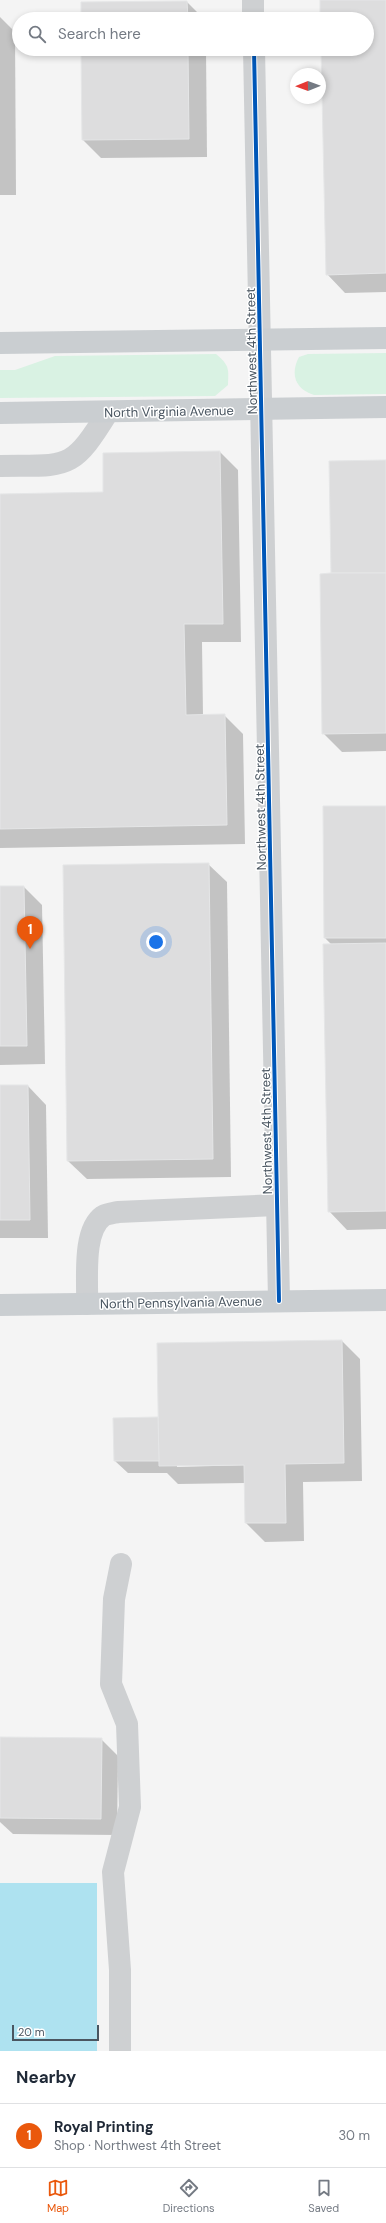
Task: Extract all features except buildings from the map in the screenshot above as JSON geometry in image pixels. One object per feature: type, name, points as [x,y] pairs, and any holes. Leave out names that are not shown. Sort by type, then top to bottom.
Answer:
[{"type":"main road","points":[[0,343],[386,338]]},
{"type":"main road","name":"North Virginia Avenue","points":[[0,413],[386,407]]},
{"type":"main road","name":"North Pennsylvania Avenue","points":[[0,1304],[386,1300]]},
{"type":"street","points":[[253,0],[253,12]]},
{"type":"street","name":"Northwest 4th Street","points":[[254,56],[279,1301]]},
{"type":"street","points":[[0,466],[56,465],[71,460],[89,443],[108,412]]},
{"type":"street","points":[[87,1304],[89,1245],[93,1228],[104,1216],[118,1212],[277,1205]]},
{"type":"street","points":[[120,2051],[120,1970],[113,1872],[130,1807],[127,1724],[111,1684],[114,1599],[121,1564]]},
{"type":"green space","points":[[386,353],[386,394],[314,395],[302,389],[296,380],[296,363],[299,357],[308,354]]},
{"type":"green space","points":[[216,354],[226,364],[228,371],[228,385],[215,396],[0,398],[0,370],[15,370],[55,356]]},
{"type":"water","points":[[0,1883],[97,1883],[97,2051],[0,2051]]},
{"type":"cycle path","points":[[254,56],[279,1301]]},
{"type":"place","name":"Royal Printing","points":[[30,949]]}]
